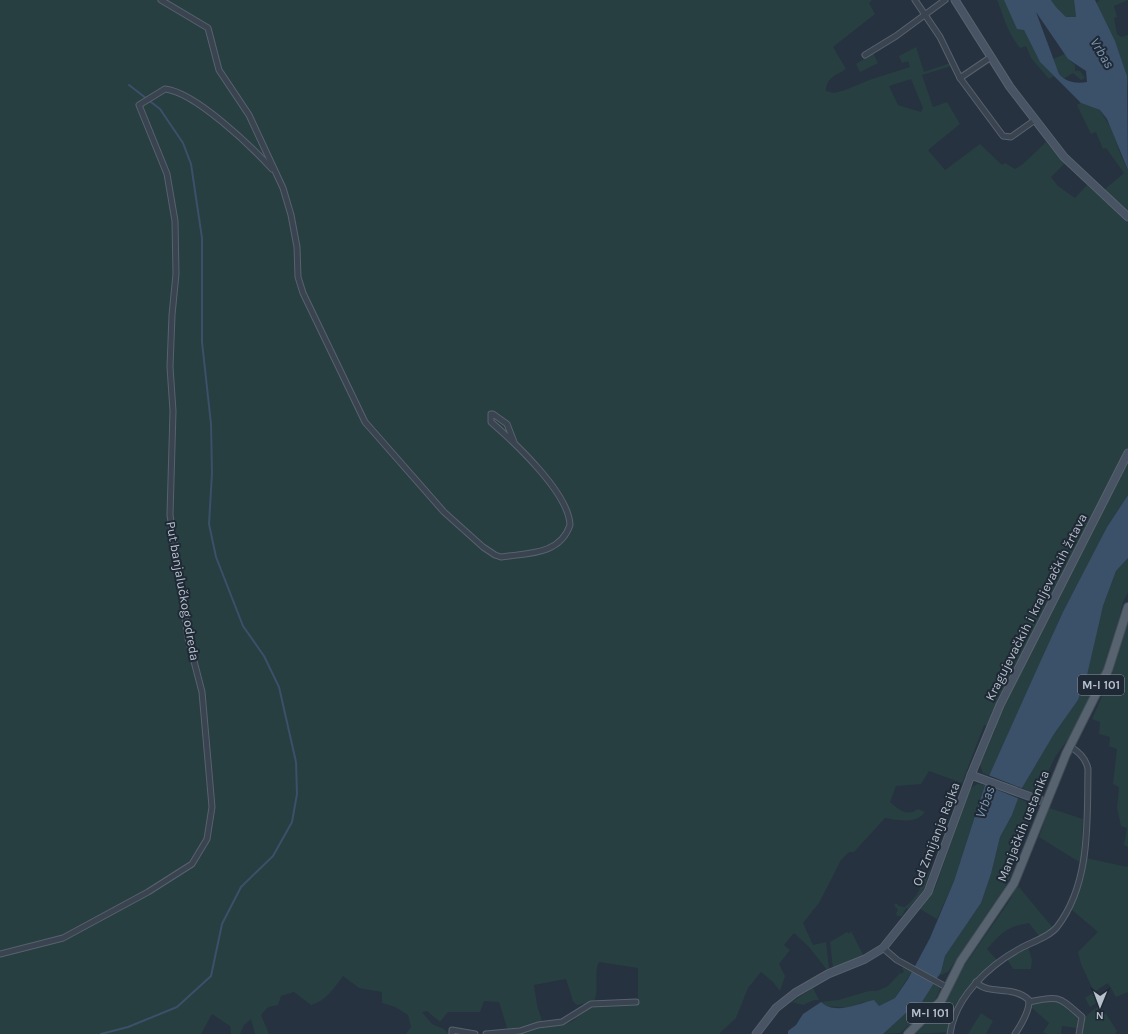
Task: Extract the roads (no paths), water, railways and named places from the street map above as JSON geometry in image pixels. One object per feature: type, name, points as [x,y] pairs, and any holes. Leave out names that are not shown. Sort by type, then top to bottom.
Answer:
[{"type":"main road","name":"Manjačkih ustanika","points":[[908,1034],[938,1005],[961,961],[1014,883],[1045,802],[1069,746],[1108,670],[1128,607]]},
{"type":"street","points":[[161,0],[208,28],[219,70],[249,115],[272,169],[283,188],[291,215],[297,247],[298,277],[303,293],[365,422],[444,512],[483,547],[501,557],[540,552],[555,546],[563,538],[570,525],[566,509],[554,491],[529,457],[491,422],[491,414],[507,424],[514,442]]},
{"type":"street","points":[[916,0],[943,42],[960,78],[1004,137],[1013,137],[1035,120]]},
{"type":"street","points":[[865,55],[888,42],[945,0]]},
{"type":"street","points":[[955,0],[1010,87],[1069,164],[1128,217]]},
{"type":"street","points":[[960,78],[991,57]]},
{"type":"street","name":"Put banjalučkog odreda","points":[[0,954],[63,938],[148,892],[192,864],[207,839],[212,807],[202,692],[188,638],[178,579],[170,515],[173,411],[170,367],[172,315],[176,274],[175,221],[167,174],[139,105],[160,91],[171,89],[203,108],[241,137],[272,169]]},
{"type":"street","name":"Kragujevačkih i kraljevačkih žrtava","points":[[971,774],[1000,706],[1128,453]]},
{"type":"street","points":[[950,1034],[954,1016],[976,982],[1009,955],[1052,932],[1065,915],[1077,886],[1085,852],[1088,769],[1078,751],[1069,746]]},
{"type":"street","points":[[971,774],[1045,802]]},
{"type":"street","name":"Od Zmijanja Rajka","points":[[756,1034],[776,1008],[795,993],[818,979],[865,959],[883,948],[931,885],[971,774]]},
{"type":"street","points":[[883,948],[904,964],[948,988]]},
{"type":"street","points":[[976,982],[985,988],[1005,989],[1018,993],[1027,998],[1029,1002]]},
{"type":"street","points":[[1029,1002],[1050,998],[1064,1001],[1082,1017],[1079,1034]]},
{"type":"street","points":[[486,1034],[520,1031],[538,1025],[562,1022],[575,1016],[586,1006],[591,1004],[636,1002]]},
{"type":"street","points":[[1015,1034],[1025,1017],[1029,1002]]},
{"type":"street","points":[[452,1032],[475,1034]]},
{"type":"water","name":"Vrbas","points":[[1004,0],[1051,0],[1066,17],[1076,17],[1074,0],[1095,0],[1115,41],[1127,76],[1128,170],[1107,119],[1100,110],[1081,103],[1040,62],[1024,30],[1017,29]],"holes":[[[1036,12],[1068,59],[1086,71],[1087,82],[1072,82],[1059,74]]]},
{"type":"water","name":"Vrbas","points":[[1128,495],[1128,558],[1116,571],[1103,606],[1087,675],[1078,700],[1054,734],[1022,788],[1012,815],[1000,837],[991,874],[981,903],[945,956],[941,972],[922,1002],[917,1003],[883,1034],[788,1034],[788,1031],[796,1025],[803,1014],[821,1002],[833,1008],[839,1008],[874,1000],[879,1006],[895,998],[908,979],[930,938],[954,881],[985,785],[1032,680],[1063,612],[1107,527]]},
{"type":"waterway","points":[[101,1034],[128,1027],[177,1007],[211,976],[222,924],[241,887],[273,856],[292,822],[297,794],[296,762],[279,687],[264,656],[243,626],[216,557],[209,524],[212,473],[211,424],[202,342],[202,238],[191,164],[183,143],[160,109],[129,85]]}]
